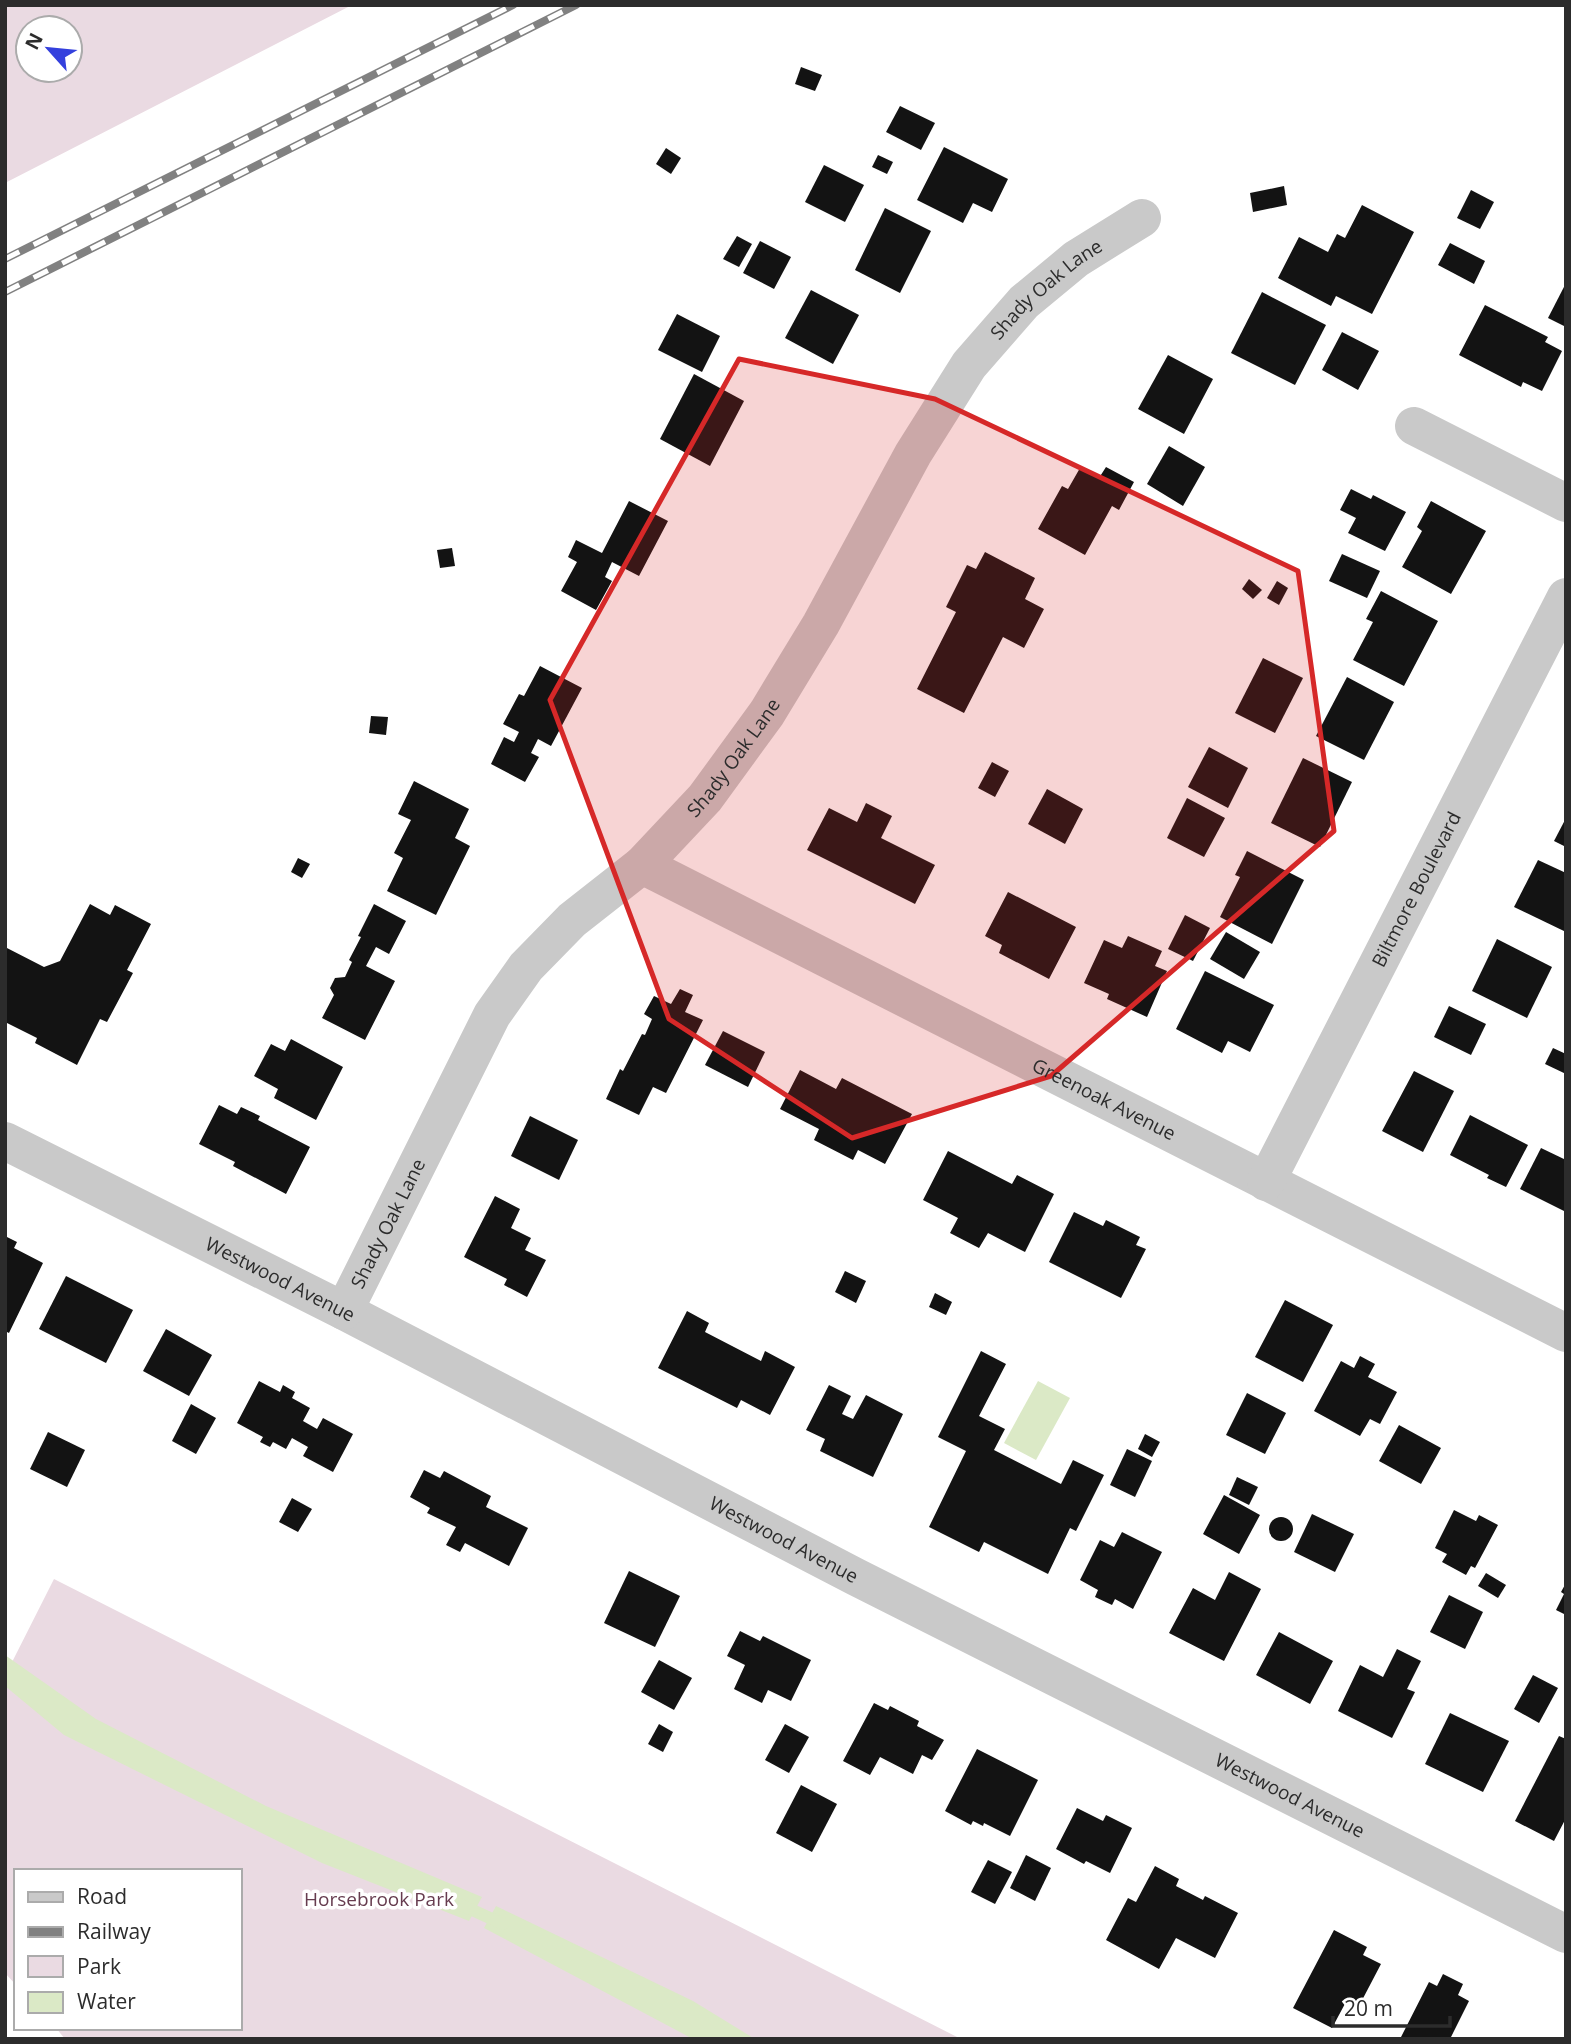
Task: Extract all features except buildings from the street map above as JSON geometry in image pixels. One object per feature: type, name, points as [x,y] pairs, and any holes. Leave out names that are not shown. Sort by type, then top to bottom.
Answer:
[{"type":"street","name":"Shady Oak Lane","points":[[344,1311],[492,1015],[526,967],[572,920],[642,865],[705,798],[767,713],[821,624],[913,454],[969,365],[1024,302],[1076,259],[1142,218]]},
{"type":"street","points":[[1414,426],[1566,503]]},
{"type":"street","name":"Biltmore Boulevard","points":[[1266,1182],[1566,597]]},
{"type":"street","name":"Greenoak Avenue","points":[[642,865],[1566,1333]]},
{"type":"street","name":"Westwood Avenue","points":[[5,1141],[344,1311],[856,1577],[1566,1934]]},
{"type":"highlighted area","points":[[739,359],[935,399],[1298,571],[1334,831],[1051,1076],[852,1138],[669,1019],[550,700]]},
{"type":"green space","points":[[5,5],[352,5],[5,183]]},
{"type":"green space","name":"Horsebrook Park","points":[[54,1579],[961,2039],[65,2039],[58,2030],[242,2030],[242,1869],[14,1869],[14,1983],[5,1973],[5,1676]]},
{"type":"water","points":[[1038,1381],[1070,1398],[1036,1460],[1004,1443]]},
{"type":"water","points":[[5,1655],[96,1719],[266,1806],[482,1897],[469,1921],[322,1863],[64,1735],[5,1686]]},
{"type":"water","points":[[496,1906],[693,2001],[755,2039],[693,2039],[484,1928]]},
{"type":"waterway","points":[[459,1904],[503,1924]]},
{"type":"railway","points":[[5,259],[513,5]]},
{"type":"railway","points":[[5,292],[576,5]]}]
